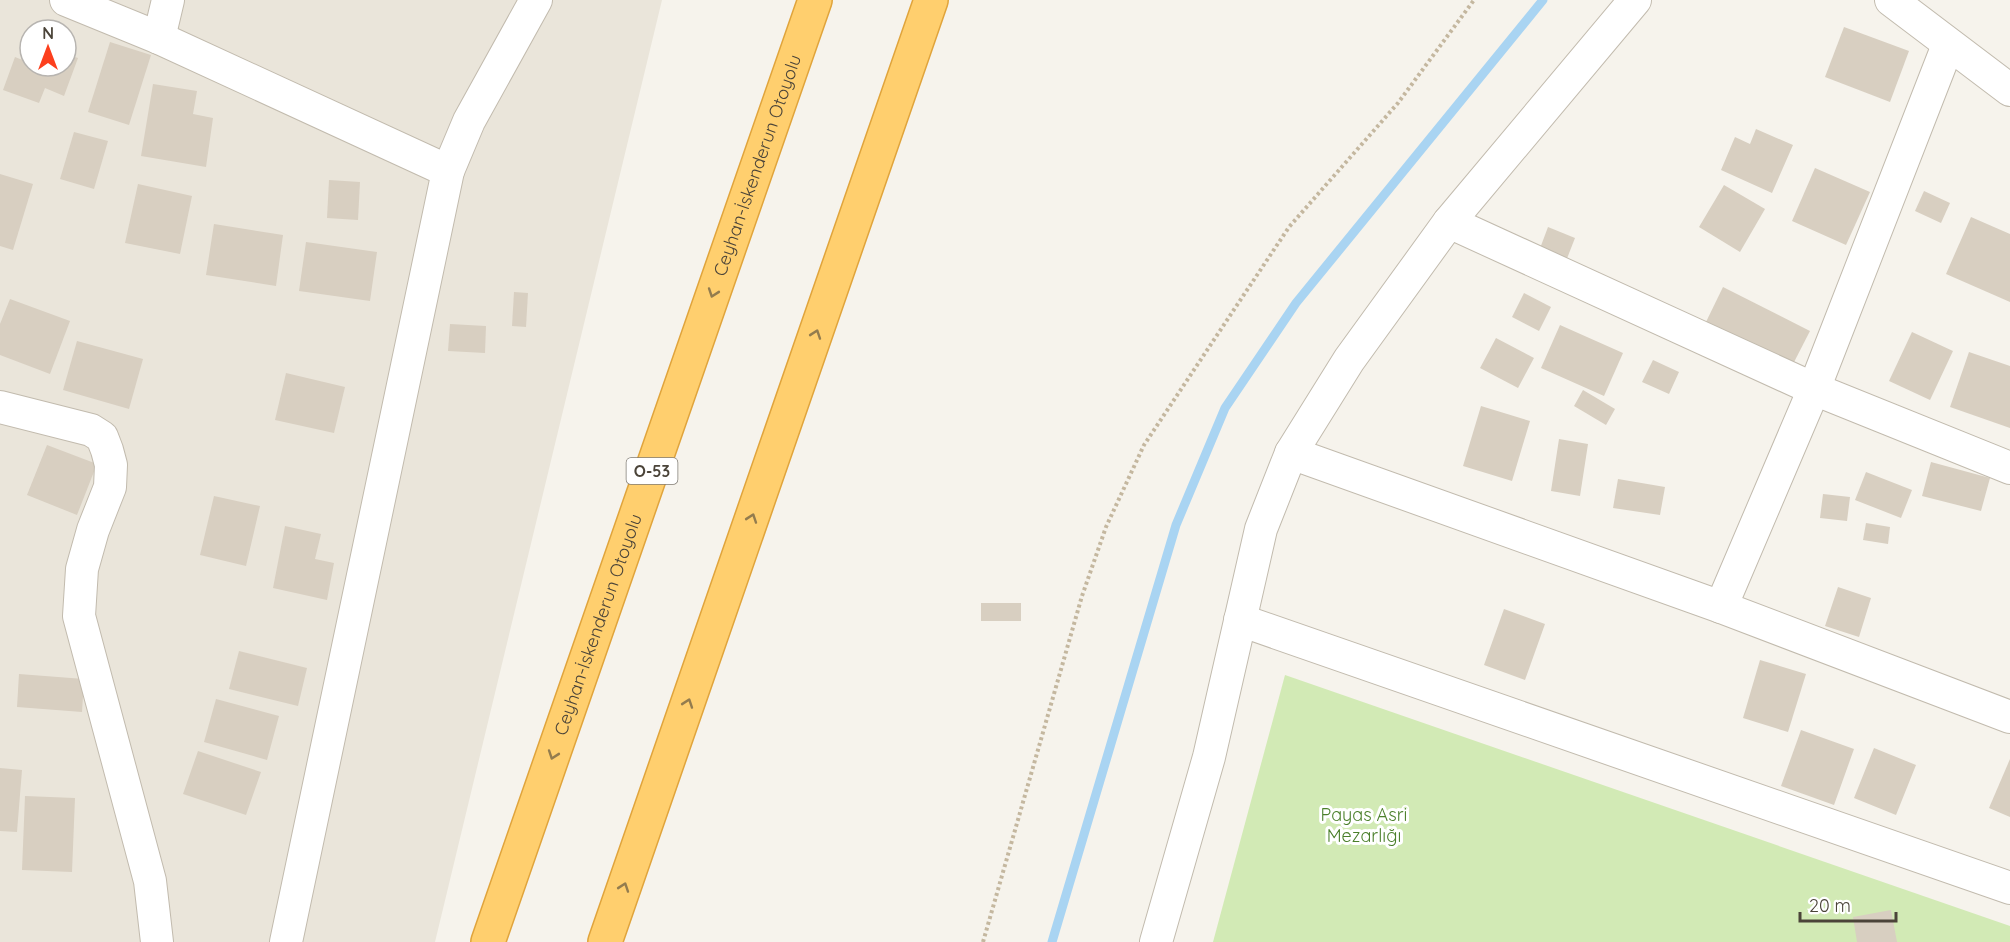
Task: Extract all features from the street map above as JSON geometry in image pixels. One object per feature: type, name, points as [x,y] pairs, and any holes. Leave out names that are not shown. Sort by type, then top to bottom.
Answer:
[{"type":"highway","name":"Ceyhan-İskenderun Otoyolu","points":[[488,942],[815,0]]},
{"type":"highway","points":[[605,942],[931,0]]},
{"type":"street","points":[[66,0],[159,38],[448,171]]},
{"type":"street","points":[[159,38],[168,0]]},
{"type":"street","points":[[286,942],[448,171],[469,121],[536,0]]},
{"type":"street","points":[[1156,942],[1209,757],[1261,529],[1291,453],[1349,360],[1449,222],[1635,0]]},
{"type":"street","points":[[1891,0],[2010,90]]},
{"type":"street","points":[[1721,607],[1814,389],[1948,45]]},
{"type":"street","points":[[1449,222],[1814,389],[2010,468]]},
{"type":"street","points":[[0,407],[91,430],[102,437],[107,450],[111,465],[110,487],[93,530],[82,569],[79,616],[150,881],[157,942]]},
{"type":"street","points":[[1291,453],[1721,607],[2010,717]]},
{"type":"street","points":[[1240,620],[2010,888]]},
{"type":"path","points":[[983,942],[1082,596],[1106,527],[1144,445],[1289,227],[1398,103],[1474,0]]},
{"type":"shaded area","points":[[0,0],[662,0],[435,942],[0,942]]},
{"type":"green space","name":"Payas Asri Mezarlığı","points":[[1285,675],[2010,926],[2010,942],[1213,942]]},
{"type":"building","points":[[1844,27],[1909,51],[1890,102],[1825,77]]},
{"type":"building","points":[[110,42],[151,55],[129,125],[88,112]]},
{"type":"building","points":[[15,57],[18,58],[18,78],[71,78],[64,96],[45,88],[39,103],[3,90]]},
{"type":"building","points":[[153,84],[197,91],[193,114],[213,118],[206,167],[141,156]]},
{"type":"building","points":[[1756,129],[1793,145],[1772,193],[1721,170],[1735,137],[1750,144]]},
{"type":"building","points":[[74,132],[108,141],[94,189],[60,179]]},
{"type":"building","points":[[1815,168],[1870,192],[1846,245],[1792,221]]},
{"type":"building","points":[[0,174],[33,184],[13,250],[0,246]]},
{"type":"building","points":[[329,180],[360,182],[358,220],[327,218]]},
{"type":"building","points":[[138,184],[192,196],[180,254],[125,243]]},
{"type":"building","points":[[1724,185],[1765,209],[1740,252],[1699,227]]},
{"type":"building","points":[[1924,191],[1950,203],[1941,223],[1915,211]]},
{"type":"building","points":[[1971,217],[2010,234],[2010,302],[1946,274]]},
{"type":"building","points":[[214,224],[283,235],[276,286],[206,275]]},
{"type":"building","points":[[1548,227],[1575,238],[1566,261],[1539,251]]},
{"type":"building","points":[[306,242],[377,252],[370,301],[299,291]]},
{"type":"building","points":[[1723,287],[1810,331],[1791,368],[1705,324]]},
{"type":"building","points":[[514,292],[528,293],[526,327],[512,326]]},
{"type":"building","points":[[1524,293],[1551,307],[1539,331],[1512,317]]},
{"type":"building","points":[[10,299],[70,321],[50,374],[0,355],[0,324]]},
{"type":"building","points":[[450,324],[486,326],[485,353],[448,351]]},
{"type":"building","points":[[1560,325],[1623,353],[1604,396],[1541,368]]},
{"type":"building","points":[[1912,332],[1953,351],[1930,400],[1889,381]]},
{"type":"building","points":[[1496,338],[1534,358],[1518,388],[1480,368]]},
{"type":"building","points":[[77,341],[143,359],[129,409],[63,390]]},
{"type":"building","points":[[1969,352],[2010,366],[2010,428],[1950,407]]},
{"type":"building","points":[[1653,360],[1679,372],[1669,394],[1642,382]]},
{"type":"building","points":[[286,373],[345,387],[334,433],[275,420]]},
{"type":"building","points":[[1583,390],[1615,409],[1606,425],[1574,406]]},
{"type":"building","points":[[1481,406],[1530,421],[1512,481],[1463,466]]},
{"type":"building","points":[[1559,439],[1588,444],[1580,496],[1551,491]]},
{"type":"building","points":[[47,445],[97,464],[77,515],[27,495]]},
{"type":"building","points":[[1931,462],[1990,478],[1981,511],[1922,496]]},
{"type":"building","points":[[1866,472],[1912,490],[1901,518],[1855,500]]},
{"type":"building","points":[[1618,479],[1665,487],[1660,515],[1613,508]]},
{"type":"building","points":[[1823,494],[1850,497],[1847,521],[1820,518]]},
{"type":"building","points":[[214,496],[260,506],[246,566],[200,555]]},
{"type":"building","points":[[1866,523],[1890,527],[1888,544],[1863,540]]},
{"type":"building","points":[[285,526],[321,534],[315,559],[334,563],[327,600],[273,588]]},
{"type":"building","points":[[1838,587],[1871,598],[1859,637],[1825,626]]},
{"type":"building","points":[[981,603],[1021,603],[1021,621],[981,621]]},
{"type":"building","points":[[1504,609],[1545,624],[1525,680],[1484,665]]},
{"type":"building","points":[[239,651],[307,668],[298,706],[229,689]]},
{"type":"building","points":[[1760,660],[1806,674],[1788,732],[1743,718]]},
{"type":"building","points":[[19,674],[84,679],[82,712],[17,707]]},
{"type":"building","points":[[216,699],[279,716],[267,760],[204,742]]},
{"type":"building","points":[[1801,730],[1854,749],[1834,805],[1781,786]]},
{"type":"building","points":[[1874,748],[1916,765],[1896,815],[1854,798]]},
{"type":"building","points":[[198,751],[261,772],[246,815],[183,794]]},
{"type":"building","points":[[2010,759],[2010,817],[1989,808]]},
{"type":"building","points":[[0,768],[22,770],[17,832],[0,831]]},
{"type":"building","points":[[25,796],[75,798],[72,872],[22,870]]},
{"type":"building","points":[[1891,910],[1897,942],[1857,942],[1853,917]]},
{"type":"waterway","points":[[1052,942],[1176,525],[1225,408],[1296,303],[1543,0]]}]
